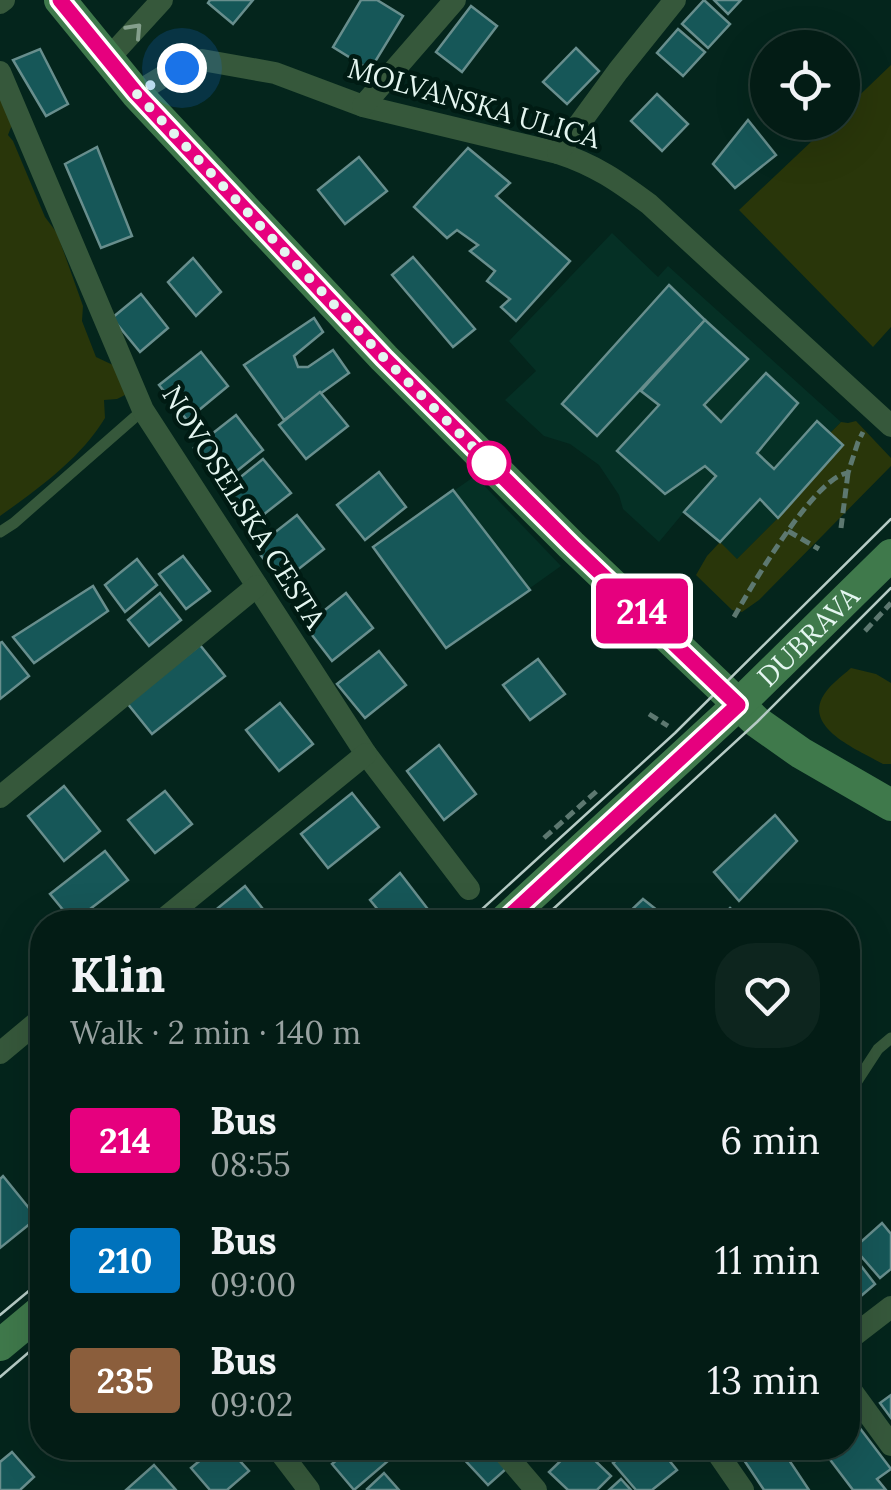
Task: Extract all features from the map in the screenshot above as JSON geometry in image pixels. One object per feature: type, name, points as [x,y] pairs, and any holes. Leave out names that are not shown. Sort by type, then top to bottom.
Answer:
[{"type":"street","points":[[60,0],[136,93],[410,384],[571,545],[738,705],[789,745],[889,800]]},
{"type":"street","points":[[108,59],[162,0]]},
{"type":"street","points":[[363,106],[456,0]]},
{"type":"street","points":[[558,153],[675,0]]},
{"type":"street","name":"MOLVANSKA ULICA","points":[[136,93],[174,70],[202,60],[275,72],[363,106],[584,162],[612,176],[649,204],[883,418]]},
{"type":"street","name":"NOVOSELSKA CESTA","points":[[0,72],[143,410],[366,754],[469,889]]},
{"type":"street","name":"DUBRAVA","points":[[515,910],[738,705],[891,555]]},
{"type":"street","points":[[0,796],[257,586]]},
{"type":"street","points":[[175,910],[366,754]]},
{"type":"street","points":[[0,1053],[30,1028]]},
{"type":"street","points":[[860,1331],[891,1307]]},
{"type":"street","points":[[0,1345],[30,1320]]},
{"type":"street","points":[[860,1402],[891,1445]]},
{"type":"street","points":[[286,1460],[310,1490]]},
{"type":"street","points":[[510,1460],[536,1490]]},
{"type":"street","points":[[726,1460],[743,1490]]},
{"type":"lane","points":[[0,532],[143,410]]},
{"type":"lane","points":[[860,1076],[878,1049],[891,1038]]},
{"type":"path","points":[[841,528],[848,473],[858,442],[883,418]]},
{"type":"path","points":[[734,617],[788,531],[822,488],[840,474],[848,473]]},
{"type":"path","points":[[788,531],[819,549]]},
{"type":"path","points":[[865,631],[891,603]]},
{"type":"path","points":[[648,714],[668,726]]},
{"type":"path","points":[[544,838],[601,787]]},
{"type":"shaded area","points":[[891,65],[891,327],[873,347],[739,210],[813,140],[860,140],[860,95]]},
{"type":"shaded area","points":[[0,95],[13,122],[8,135],[45,217],[57,233],[96,357],[113,365],[127,394],[104,400],[105,418],[84,446],[44,484],[0,516]]},
{"type":"shaded area","points":[[612,233],[658,277],[668,266],[841,422],[830,433],[843,445],[737,559],[684,512],[659,542],[623,509],[619,495],[599,465],[570,444],[544,436],[505,400],[536,371],[509,341]]},
{"type":"shaded area","points":[[856,421],[891,458],[891,466],[759,600],[742,612],[732,610],[696,575],[707,556],[720,542],[737,559],[843,445],[830,433],[841,422]]},
{"type":"shaded area","points":[[475,476],[561,566],[446,648],[373,547]]},
{"type":"shaded area","points":[[851,668],[876,674],[891,683],[891,764],[883,764],[850,746],[828,730],[822,720],[822,698]]},
{"type":"building","points":[[253,0],[233,24],[208,3]]},
{"type":"building","points":[[361,0],[377,0],[403,16],[370,70],[333,47]]},
{"type":"building","points":[[704,0],[730,24],[708,48],[682,24]]},
{"type":"building","points":[[714,0],[741,0],[728,14]]},
{"type":"building","points":[[471,6],[497,26],[462,72],[436,52]]},
{"type":"building","points":[[678,29],[705,52],[683,76],[657,53]]},
{"type":"building","points":[[576,48],[599,71],[567,104],[543,82]]},
{"type":"building","points":[[40,49],[68,104],[46,116],[13,60]]},
{"type":"building","points":[[657,94],[688,124],[662,151],[631,121]]},
{"type":"building","points":[[748,120],[750,140],[764,140],[776,155],[735,188],[713,164]]},
{"type":"building","points":[[97,147],[132,236],[101,248],[65,164]]},
{"type":"building","points":[[468,148],[510,183],[496,196],[570,261],[516,321],[501,307],[510,299],[487,281],[495,271],[470,251],[478,245],[457,230],[447,238],[414,207]]},
{"type":"building","points":[[359,157],[387,191],[345,224],[318,190]]},
{"type":"building","points":[[413,257],[475,329],[453,347],[392,275]]},
{"type":"building","points":[[193,258],[221,292],[196,316],[168,282]]},
{"type":"building","points":[[669,285],[705,320],[597,436],[562,404]]},
{"type":"building","points":[[141,294],[168,328],[140,352],[112,318]]},
{"type":"building","points":[[314,318],[323,332],[294,356],[298,367],[308,367],[333,350],[349,373],[284,420],[244,365]]},
{"type":"building","points":[[705,320],[748,359],[704,405],[721,422],[766,373],[798,403],[757,453],[774,469],[817,421],[843,445],[778,518],[760,499],[720,542],[684,512],[716,476],[705,466],[665,494],[617,451],[659,405],[641,391]]},
{"type":"building","points":[[201,352],[228,386],[187,420],[159,385]]},
{"type":"building","points":[[320,392],[348,426],[306,459],[279,425]]},
{"type":"building","points":[[236,415],[263,450],[222,483],[194,448]]},
{"type":"building","points":[[263,459],[291,493],[249,526],[222,492]]},
{"type":"building","points":[[379,472],[406,507],[365,540],[337,505]]},
{"type":"building","points":[[453,490],[530,590],[446,648],[373,547]]},
{"type":"building","points":[[297,515],[324,549],[282,582],[255,548]]},
{"type":"building","points":[[183,556],[210,591],[186,609],[159,574]]},
{"type":"building","points":[[137,559],[157,585],[125,612],[105,585]]},
{"type":"building","points":[[93,586],[108,611],[34,663],[13,637]]},
{"type":"building","points":[[160,593],[181,620],[149,646],[128,620]]},
{"type":"building","points":[[346,593],[373,628],[332,661],[305,626]]},
{"type":"building","points":[[0,643],[29,676],[0,699]]},
{"type":"building","points":[[200,645],[225,676],[152,734],[127,703]]},
{"type":"building","points":[[379,651],[406,685],[365,718],[337,684]]},
{"type":"building","points":[[538,659],[565,694],[530,720],[503,685]]},
{"type":"building","points":[[280,703],[313,744],[279,771],[246,730]]},
{"type":"building","points":[[439,745],[476,794],[444,820],[407,771]]},
{"type":"building","points":[[64,786],[100,831],[64,861],[28,816]]},
{"type":"building","points":[[165,791],[192,824],[155,853],[128,820]]},
{"type":"building","points":[[352,793],[379,827],[328,868],[301,834]]},
{"type":"building","points":[[775,815],[797,841],[739,901],[714,872]]},
{"type":"building","points":[[105,851],[128,880],[89,910],[63,910],[50,894]]},
{"type":"building","points":[[400,873],[427,908],[378,910],[370,900]]},
{"type":"building","points":[[245,886],[264,910],[220,910]]},
{"type":"building","points":[[643,899],[657,910],[631,910]]},
{"type":"building","points":[[3,1176],[30,1209],[30,1224],[0,1248]]},
{"type":"building","points":[[882,1223],[891,1234],[891,1269],[880,1278],[860,1255],[860,1243]]},
{"type":"building","points":[[860,1265],[875,1284],[860,1297]]},
{"type":"building","points":[[891,1395],[891,1418],[880,1403]]},
{"type":"building","points":[[860,1428],[891,1469],[877,1479],[886,1490],[853,1490],[830,1460],[860,1460]]},
{"type":"building","points":[[12,1452],[34,1477],[20,1490],[0,1490],[0,1462]]},
{"type":"building","points":[[201,1460],[239,1460],[249,1471],[227,1490],[210,1490],[191,1468]]},
{"type":"building","points":[[337,1460],[388,1461],[354,1490],[332,1464]]},
{"type":"building","points":[[465,1460],[498,1460],[506,1469],[488,1485]]},
{"type":"building","points":[[562,1460],[594,1460],[611,1476],[597,1490],[568,1490],[549,1472]]},
{"type":"building","points":[[669,1460],[677,1470],[652,1490],[636,1490],[613,1463]]},
{"type":"building","points":[[744,1460],[789,1460],[809,1490],[764,1490]]},
{"type":"building","points":[[154,1465],[176,1490],[126,1490]]},
{"type":"building","points":[[384,1473],[399,1490],[367,1489]]},
{"type":"building","points":[[621,1479],[631,1490],[609,1490]]},
{"type":"tram line","points":[[481,910],[675,733],[891,519]]},
{"type":"tram line","points":[[552,910],[757,722],[891,588]]},
{"type":"tram line","points":[[0,1315],[30,1290]]},
{"type":"tram line","points":[[0,1377],[30,1351]]},
{"type":"bus line","name":"214","points":[[60,0],[136,93],[384,358],[738,705],[516,910]]},
{"type":"route","points":[[182,68],[136,93],[384,358],[489,463]]}]
